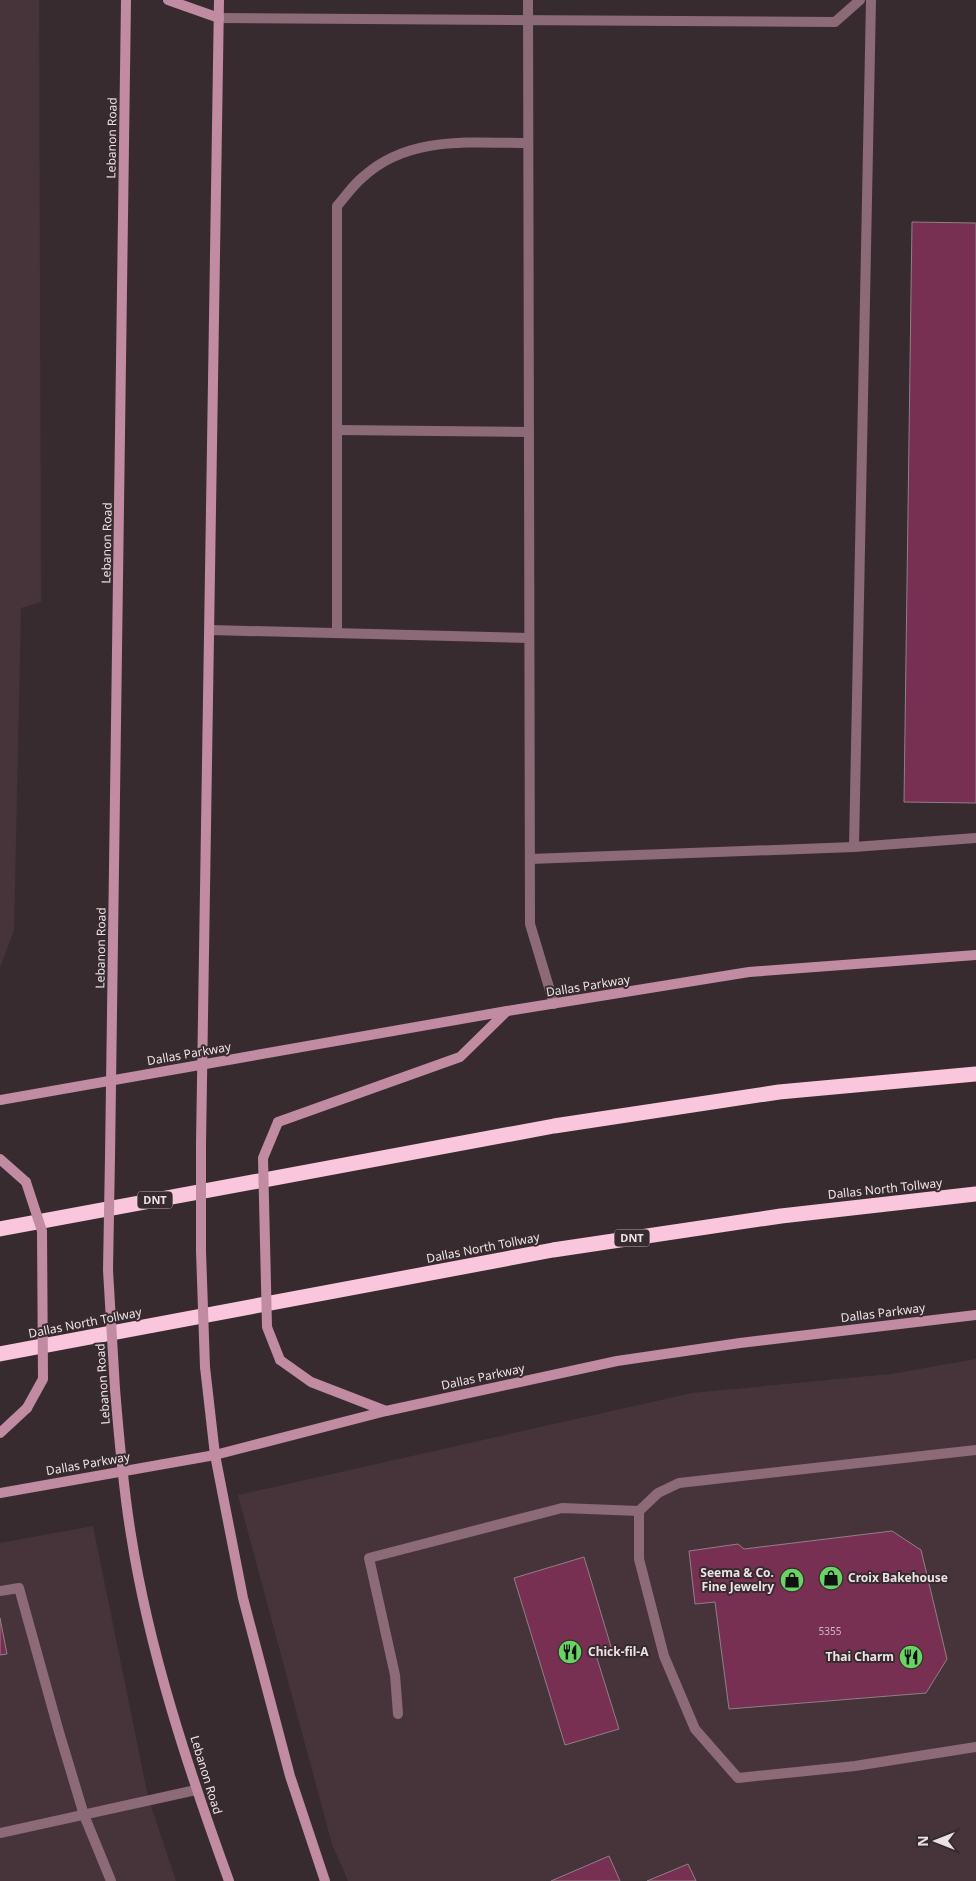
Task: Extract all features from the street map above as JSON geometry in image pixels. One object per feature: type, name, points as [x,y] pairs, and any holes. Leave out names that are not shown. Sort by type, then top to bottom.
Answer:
[{"type":"highway","name":"DNT","points":[[0,1229],[554,1126],[779,1092],[976,1074]]},
{"type":"highway","name":"Dallas North Tollway","points":[[0,1354],[553,1250],[781,1216],[976,1194]]},
{"type":"main road","name":"Lebanon Road","points":[[126,0],[117,781],[108,1270],[122,1470],[131,1535],[148,1619],[196,1790],[229,1881]]},
{"type":"main road","points":[[168,0],[219,18]]},
{"type":"main road","points":[[219,0],[204,1064],[201,1144],[201,1251],[205,1367],[215,1455],[243,1598],[290,1776],[325,1881]]},
{"type":"main road","name":"Dallas Parkway","points":[[0,1100],[749,972],[976,955]]},
{"type":"main road","points":[[386,1412],[311,1382],[280,1360],[267,1327],[263,1158],[278,1122],[460,1057],[507,1012]]},
{"type":"main road","points":[[0,1159],[26,1182],[42,1231],[43,1379],[27,1408],[0,1433]]},
{"type":"main road","name":"Dallas Parkway","points":[[0,1492],[215,1455],[386,1412],[618,1361],[749,1342],[976,1315]]},
{"type":"street","points":[[528,0],[530,924],[554,1004]]},
{"type":"street","points":[[219,18],[835,22],[860,0]]},
{"type":"street","points":[[854,846],[871,0]]},
{"type":"street","points":[[337,633],[337,206],[363,177],[392,156],[442,142],[528,143]]},
{"type":"street","points":[[337,430],[529,432]]},
{"type":"street","points":[[210,630],[529,638]]},
{"type":"street","points":[[530,859],[854,846],[976,838]]},
{"type":"street","points":[[398,1714],[395,1675],[369,1558],[562,1508],[639,1511],[658,1493],[679,1483],[976,1450]]},
{"type":"street","points":[[639,1511],[639,1559],[664,1656],[695,1729],[738,1778],[855,1766],[976,1747]]},
{"type":"street","points":[[0,1591],[19,1588],[84,1815],[111,1881]]},
{"type":"street","points":[[0,1833],[196,1790]]},
{"type":"shaded area","points":[[0,0],[39,0],[41,602],[21,608],[14,930],[0,968]]},
{"type":"shaded area","points":[[976,1359],[976,1881],[348,1881],[332,1844],[238,1495],[692,1393],[891,1374]]},
{"type":"shaded area","points":[[93,1526],[148,1797],[176,1881],[0,1881],[0,1543]]},
{"type":"building","points":[[912,222],[976,223],[976,803],[904,802]]},
{"type":"building","points":[[892,1531],[921,1550],[947,1659],[926,1693],[729,1709],[715,1602],[695,1604],[689,1551],[738,1544],[744,1549]]},
{"type":"building","name":"Chick-fil-A","points":[[584,1557],[612,1650],[596,1655],[619,1729],[565,1745],[514,1578]]},
{"type":"building","points":[[0,1618],[7,1654],[0,1655]]},
{"type":"building","points":[[609,1856],[620,1881],[551,1881]]},
{"type":"building","points":[[688,1864],[696,1881],[647,1881]]},
{"type":"place","name":"Croix Bakehouse","points":[[831,1578]]},
{"type":"place","name":"Seema & Co. Fine Jewelry","points":[[792,1580]]},
{"type":"place","name":"Chick-fil-A","points":[[570,1652]]},
{"type":"place","name":"Thai Charm","points":[[911,1657]]}]
